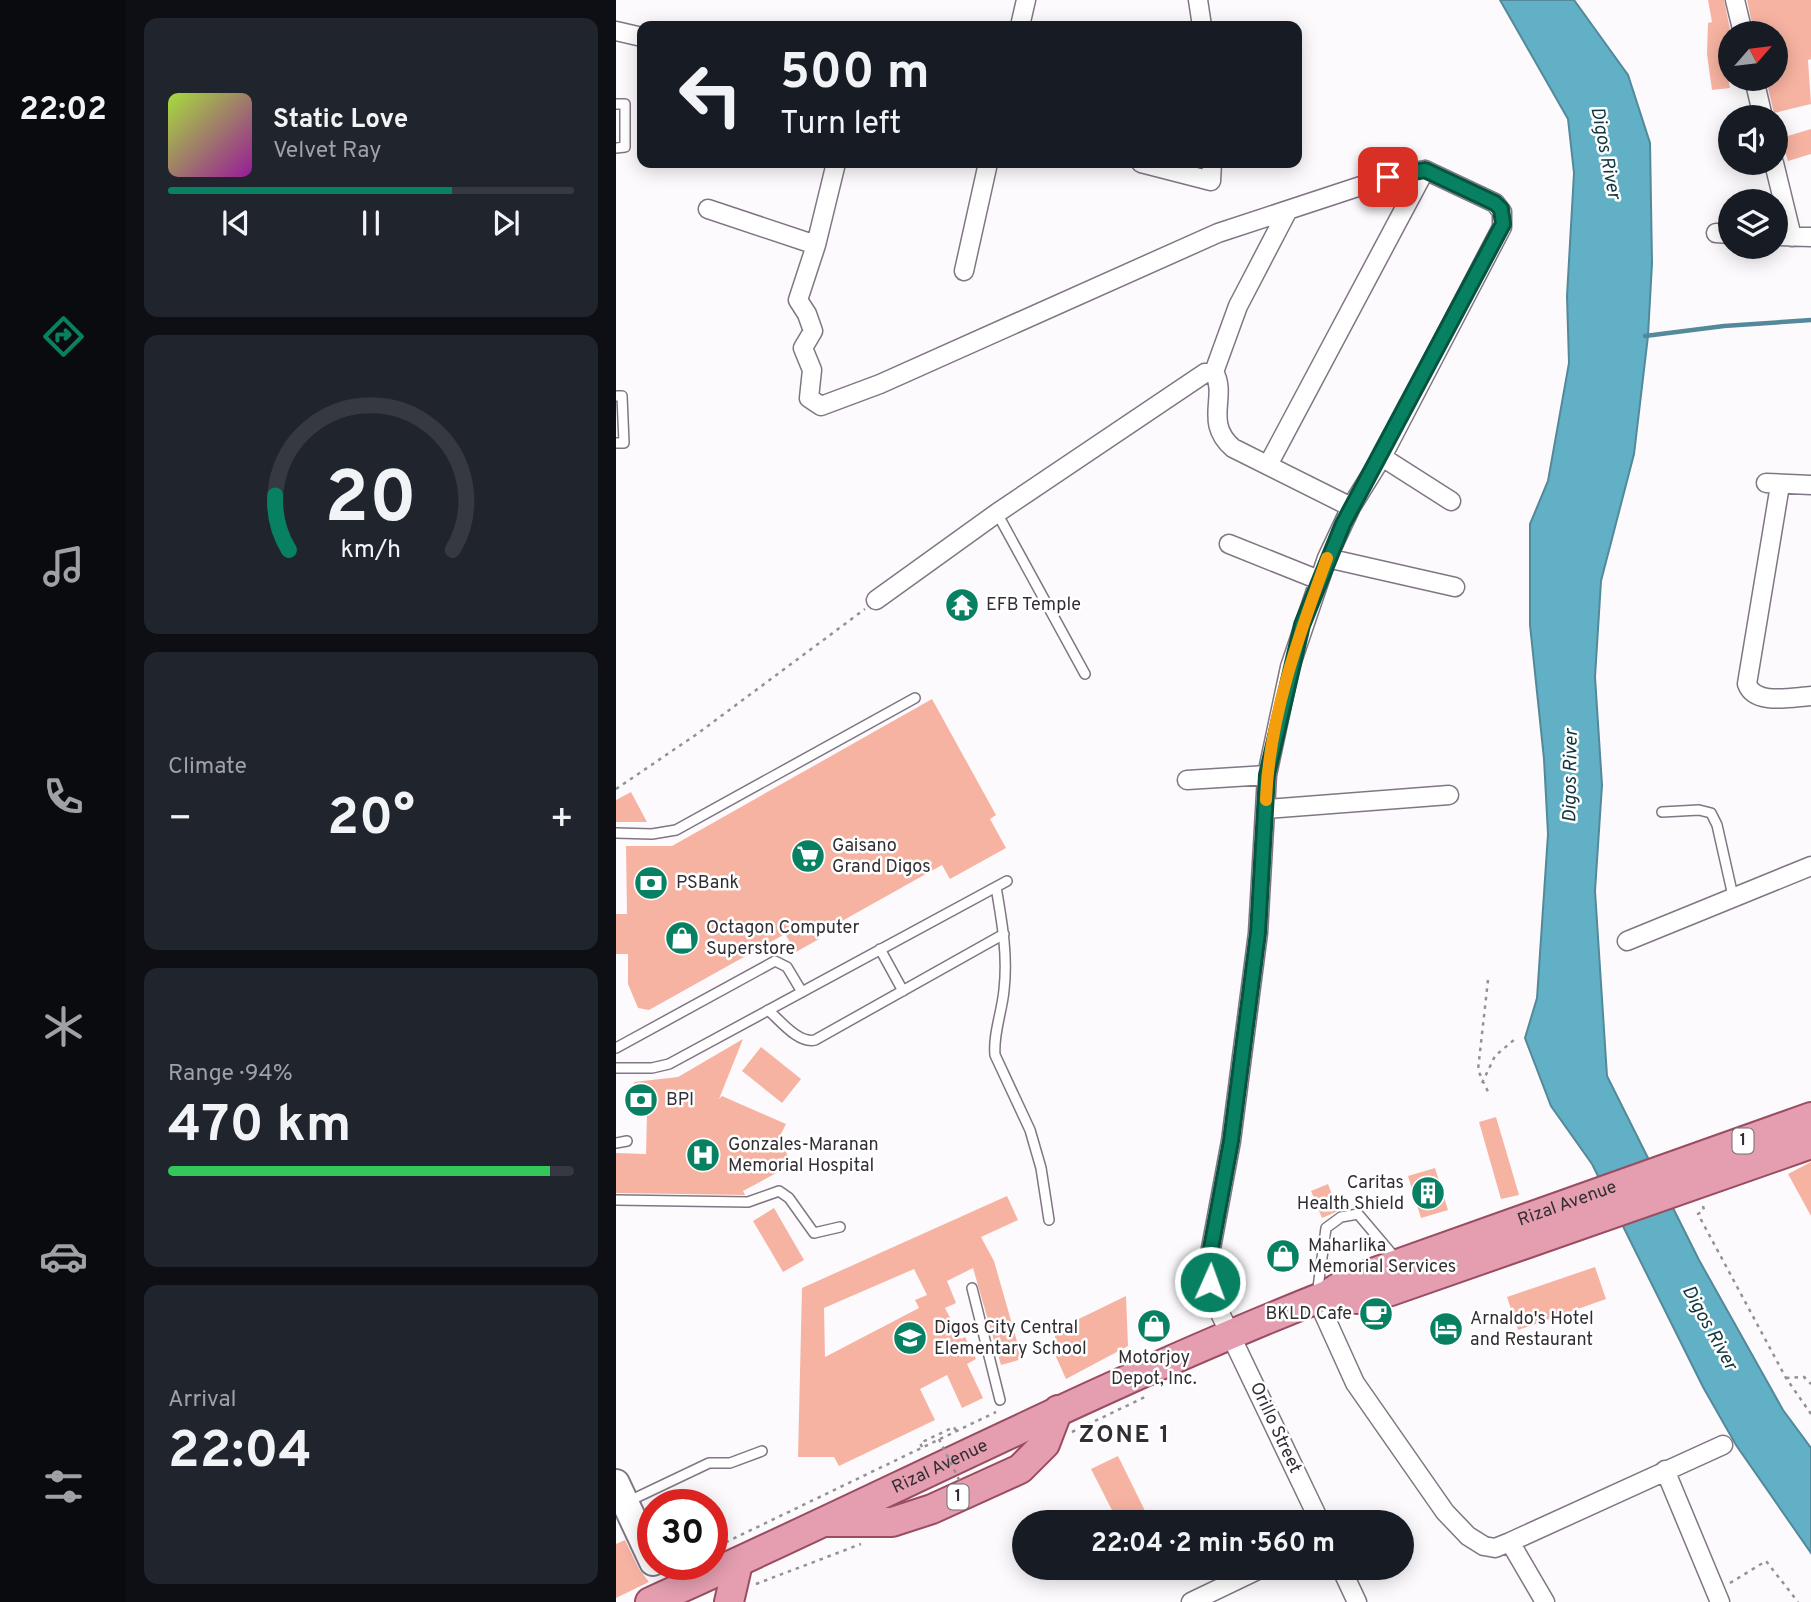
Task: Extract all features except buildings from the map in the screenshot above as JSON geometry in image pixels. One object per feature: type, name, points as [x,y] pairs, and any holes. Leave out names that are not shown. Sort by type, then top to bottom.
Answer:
[{"type":"main road","name":"Rizal Avenue","points":[[1680,1177],[1811,1117]]},
{"type":"main road","name":"Rizal Avenue","points":[[1322,1297],[1366,1298],[1638,1191],[1680,1177],[1811,1144]]},
{"type":"main road","name":"Rizal Avenue","points":[[663,1599],[1058,1410],[1322,1297],[1347,1282],[1583,1211]]},
{"type":"main road","name":"Rizal Avenue","points":[[822,1521],[892,1522],[917,1515],[1020,1469],[1045,1444],[1058,1410]]},
{"type":"main road","points":[[619,1493],[637,1530]]},
{"type":"main road","points":[[729,1600],[738,1563]]},
{"type":"main road","points":[[658,1580],[663,1599]]},
{"type":"street","points":[[1021,21],[1026,0]]},
{"type":"street","points":[[1198,0],[1201,21]]},
{"type":"street","points":[[1735,0],[1740,21]]},
{"type":"street","points":[[616,31],[637,36]]},
{"type":"street","points":[[835,168],[816,245],[798,300],[813,331],[803,348],[813,370],[809,398],[821,407],[880,384],[1218,233],[1388,177],[1425,170]]},
{"type":"street","points":[[964,271],[987,168]]},
{"type":"street","points":[[1160,168],[1211,181],[1212,168]]},
{"type":"street","points":[[1268,465],[1425,170]]},
{"type":"street","name":"Orillo Street","points":[[1314,1510],[1214,1297],[1209,1259],[1231,1141],[1253,970],[1267,775],[1290,667],[1327,558],[1503,224],[1501,209],[1495,203],[1425,170]]},
{"type":"street","points":[[708,209],[816,245]]},
{"type":"street","points":[[1287,210],[1238,306],[1214,372],[1218,381],[1217,424],[1223,438],[1233,448],[1352,507]]},
{"type":"street","points":[[1788,236],[1811,237]]},
{"type":"street","points":[[876,600],[1140,414],[1205,373],[1214,372]]},
{"type":"street","points":[[1382,457],[1451,501]]},
{"type":"street","points":[[1811,485],[1773,484],[1747,684],[1752,693],[1764,698],[1811,696]]},
{"type":"street","points":[[1229,544],[1319,580]]},
{"type":"street","points":[[1327,558],[1455,587]]},
{"type":"street","points":[[1187,780],[1267,775]]},
{"type":"street","points":[[1266,809],[1449,795]]},
{"type":"street","points":[[1627,941],[1811,866]]},
{"type":"street","points":[[1322,1297],[1355,1383],[1445,1512],[1468,1536],[1484,1546],[1494,1548],[1510,1542],[1723,1444]]},
{"type":"street","points":[[1665,1470],[1718,1597]]},
{"type":"street","points":[[1510,1542],[1545,1602]]},
{"type":"street","points":[[1194,1601],[1237,1580]]},
{"type":"street","points":[[1347,1580],[1357,1602]]},
{"type":"lane","points":[[616,104],[625,103],[625,147],[616,148]]},
{"type":"lane","points":[[616,396],[622,396],[624,443],[616,443]]},
{"type":"lane","points":[[997,513],[1085,674]]},
{"type":"lane","points":[[616,833],[652,834],[676,830],[915,698]]},
{"type":"lane","points":[[1662,812],[1699,810],[1710,813],[1717,825],[1733,896]]},
{"type":"lane","points":[[616,1068],[663,1066],[1007,881]]},
{"type":"lane","points":[[996,887],[1004,934],[1004,989],[994,1043],[995,1055],[1030,1130],[1041,1168],[1049,1220]]},
{"type":"lane","points":[[768,1010],[798,1036],[809,1041],[1004,934]]},
{"type":"lane","points":[[880,950],[903,991]]},
{"type":"lane","points":[[616,1048],[775,961],[787,967],[802,992]]},
{"type":"lane","points":[[616,1143],[627,1141]]},
{"type":"lane","points":[[616,1200],[748,1202],[779,1191],[789,1198],[814,1233],[840,1227]]},
{"type":"lane","points":[[1322,1297],[1326,1227],[1341,1217],[1358,1214],[1401,1264]]},
{"type":"lane","points":[[972,1288],[1002,1404]]},
{"type":"lane","points":[[619,1493],[709,1463],[730,1463],[762,1451]]},
{"type":"path","points":[[616,789],[697,734],[876,600]]},
{"type":"path","points":[[1488,980],[1478,1070],[1489,1094]]},
{"type":"path","points":[[1482,1083],[1495,1056],[1515,1039]]},
{"type":"path","points":[[1704,1210],[1698,1214],[1786,1378],[1811,1414]]},
{"type":"path","points":[[1786,1378],[1804,1377],[1811,1384]]},
{"type":"path","points":[[1045,1444],[1154,1393]]},
{"type":"path","points":[[728,1541],[956,1431],[1002,1404]]},
{"type":"path","points":[[922,1447],[920,1443],[932,1437],[954,1427],[956,1431]]},
{"type":"path","points":[[939,1439],[964,1490]]},
{"type":"path","points":[[729,1600],[746,1588],[867,1541]]},
{"type":"path","points":[[1718,1597],[1766,1561],[1798,1602]]},
{"type":"water","name":"Digos River","points":[[1500,0],[1574,0],[1628,75],[1650,143],[1652,263],[1648,336],[1634,454],[1601,581],[1595,677],[1602,785],[1595,891],[1607,1076],[1699,1260],[1783,1410],[1811,1448],[1811,1553],[1736,1445],[1703,1387],[1592,1164],[1551,1106],[1525,1038],[1537,998],[1548,834],[1544,759],[1530,625],[1530,524],[1548,481],[1569,363],[1567,296],[1574,173],[1568,119]]},
{"type":"waterway","points":[[1645,336],[1724,326],[1811,320]]},
{"type":"slow traffic","points":[[1266,800],[1267,775],[1290,667],[1302,625],[1327,558]]},
{"type":"place","name":"EFB Temple","points":[[962,605]]},
{"type":"place","name":"Gaisano Grand Digos","points":[[808,856]]},
{"type":"place","name":"PSBank","points":[[651,883]]},
{"type":"place","name":"Octagon Computer Superstore","points":[[682,938]]},
{"type":"place","name":"BPI","points":[[641,1100]]},
{"type":"place","name":"Gonzales-Maranan Memorial Hospital","points":[[703,1155]]},
{"type":"place","name":"Caritas Health Shield","points":[[1428,1193]]},
{"type":"place","name":"Maharlika Memorial Services","points":[[1283,1256]]},
{"type":"place","name":"BKLD Cafe","points":[[1376,1314]]},
{"type":"place","name":"Motorjoy Depot, Inc.","points":[[1154,1326]]},
{"type":"place","name":"Arnaldo's Hotel and Restaurant","points":[[1446,1329]]},
{"type":"place","name":"Digos City Central Elementary School","points":[[910,1338]]},
{"type":"district","name":"ZONE 1","points":[[1125,1436]]},
{"type":"route","points":[[1210,1282],[1209,1259],[1231,1141],[1258,933],[1267,775],[1290,667],[1302,625],[1343,524],[1382,457],[1503,224],[1501,209],[1495,203],[1425,170],[1388,177]]}]
